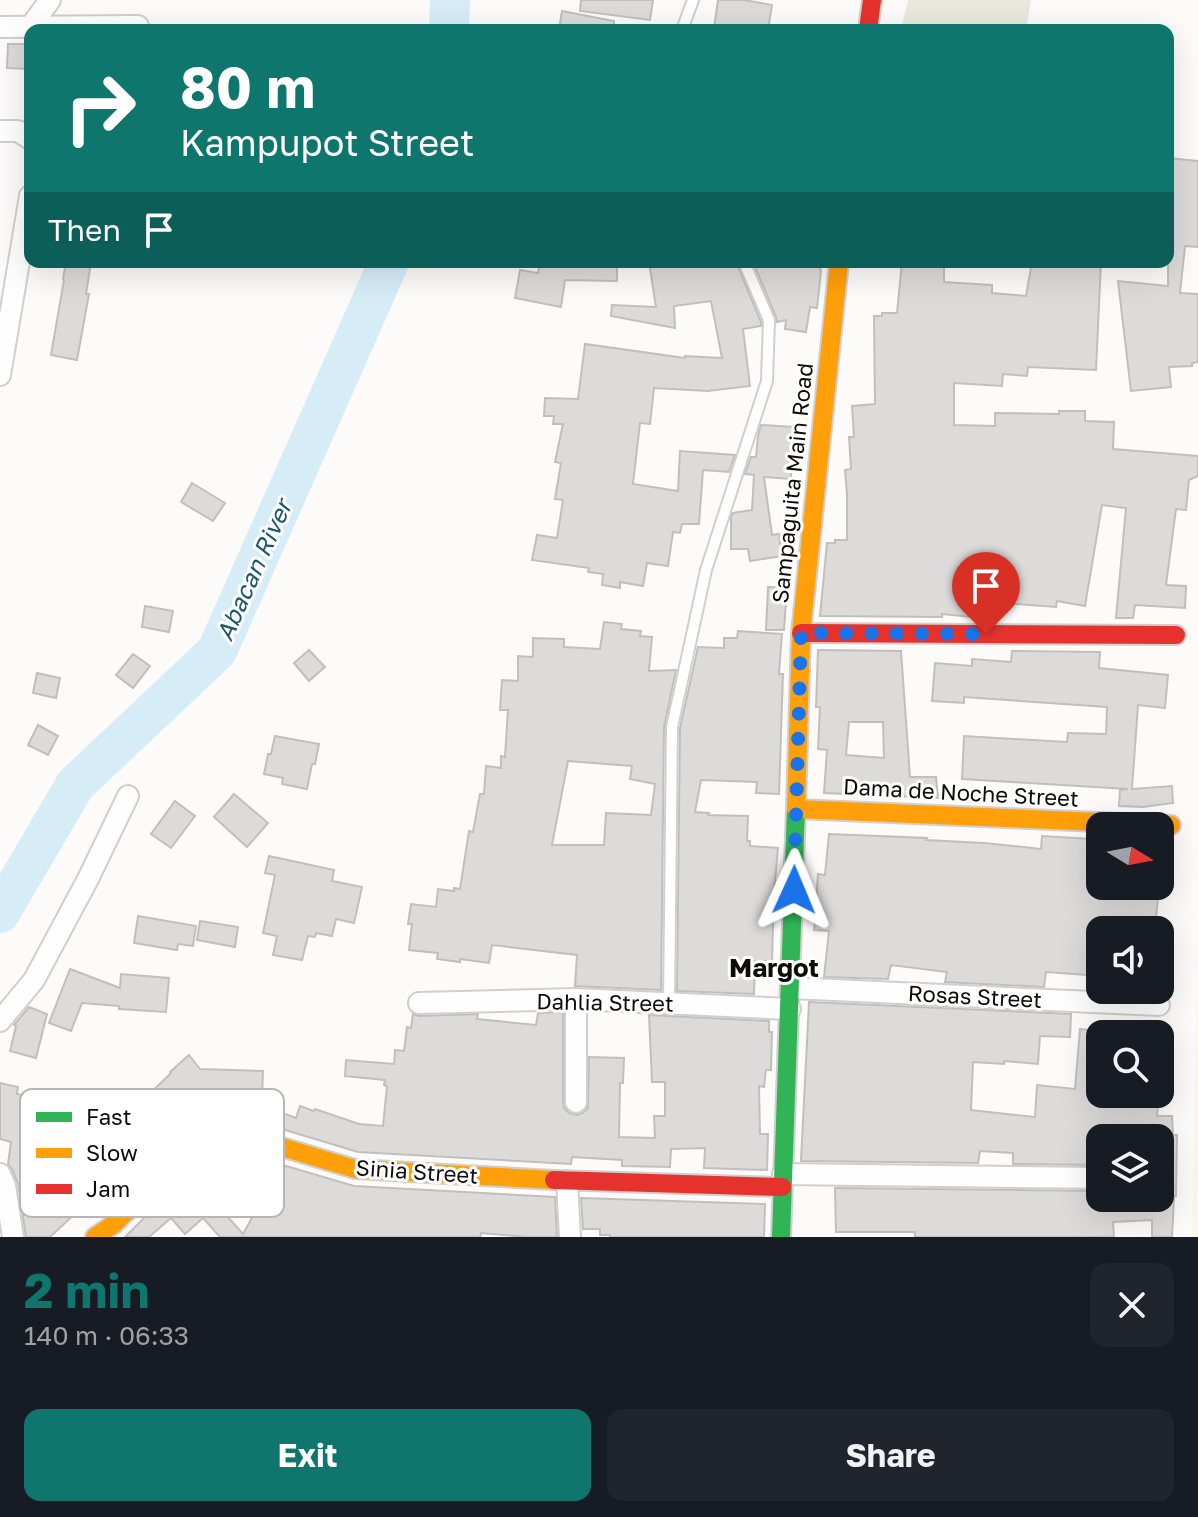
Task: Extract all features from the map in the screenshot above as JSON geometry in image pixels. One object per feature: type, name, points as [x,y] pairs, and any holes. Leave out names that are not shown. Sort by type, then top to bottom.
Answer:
[{"type":"street","points":[[32,24],[50,0]]},
{"type":"street","points":[[869,24],[872,0]]},
{"type":"street","points":[[0,27],[24,26]]},
{"type":"street","points":[[0,131],[18,131],[24,135]]},
{"type":"street","points":[[0,375],[2,347],[24,228]]},
{"type":"street","name":"Sampaguita Main Road","points":[[781,1237],[801,633],[838,268]]},
{"type":"street","points":[[801,633],[1176,635]]},
{"type":"street","points":[[0,1021],[34,980],[128,796]]},
{"type":"street","name":"Dama de Noche Street","points":[[796,809],[1086,821]]},
{"type":"street","points":[[576,999],[576,1102]]},
{"type":"street","name":"Dahlia Street","points":[[419,1003],[576,999],[669,1004],[791,999]]},
{"type":"street","name":"Rosas Street","points":[[791,999],[1159,1005]]},
{"type":"street","name":"Sinia Street","points":[[284,1148],[355,1169],[567,1181],[1086,1178]]},
{"type":"street","points":[[0,1174],[5,1186],[13,1237]]},
{"type":"street","points":[[567,1181],[570,1237]]},
{"type":"street","name":"Sinia Street","points":[[95,1237],[120,1231]]},
{"type":"lane","points":[[684,24],[693,0]]},
{"type":"lane","points":[[669,1004],[672,727],[706,570],[767,381],[769,320],[747,268]]},
{"type":"shaded area","points":[[908,0],[1031,0],[1027,24],[902,24]]},
{"type":"shaded area","points":[[1198,938],[1198,1237],[1192,1237]]},
{"type":"building","points":[[581,0],[653,0],[650,20],[580,11]]},
{"type":"building","points":[[718,0],[772,5],[769,24],[715,24]]},
{"type":"building","points":[[562,11],[614,21],[614,24],[560,24]]},
{"type":"building","points":[[8,44],[24,44],[24,69],[7,68]]},
{"type":"building","points":[[1174,159],[1198,161],[1198,247],[1185,246],[1180,293],[1198,294],[1198,362],[1192,363],[1192,366],[1169,367],[1171,387],[1131,391],[1118,281],[1168,286],[1168,268],[1174,268]]},
{"type":"building","points":[[65,268],[90,268],[86,294],[89,294],[77,360],[51,355]]},
{"type":"building","points":[[539,268],[617,268],[617,281],[565,280],[561,307],[515,298],[520,270],[538,273]]},
{"type":"building","points":[[650,268],[738,268],[761,326],[743,329],[750,386],[708,391],[654,388],[650,424],[640,423],[633,484],[678,491],[680,451],[735,455],[729,472],[703,470],[699,524],[682,524],[680,533],[673,532],[668,566],[647,563],[643,586],[620,582],[620,588],[602,585],[603,574],[588,572],[589,568],[532,560],[537,535],[557,538],[563,500],[555,499],[561,463],[555,462],[563,424],[553,424],[554,416],[544,416],[545,398],[578,399],[585,344],[685,358],[722,358],[711,301],[674,306],[675,328],[611,316],[612,305],[656,307]]},
{"type":"building","points":[[756,268],[820,268],[817,308],[810,307],[806,332],[785,329],[786,320],[777,322]]},
{"type":"building","points":[[901,268],[944,268],[944,282],[992,285],[992,293],[1026,296],[1031,268],[1101,268],[1096,370],[1028,367],[1027,376],[1003,374],[1002,386],[954,383],[954,425],[995,426],[995,413],[1059,414],[1059,411],[1085,411],[1085,421],[1114,422],[1113,449],[1198,456],[1198,476],[1189,480],[1186,510],[1176,509],[1166,585],[1186,586],[1185,608],[1135,605],[1133,618],[1116,618],[1126,508],[1102,505],[1085,606],[1057,601],[1056,607],[1001,603],[1000,617],[942,614],[942,617],[820,616],[827,543],[847,540],[845,470],[851,469],[849,437],[854,437],[852,406],[875,404],[874,316],[897,313]]},
{"type":"building","points":[[761,425],[794,427],[793,441],[803,442],[802,460],[791,460],[791,479],[764,477],[772,535],[779,534],[782,556],[750,561],[748,549],[731,549],[731,517],[733,513],[752,510],[754,475],[745,474],[751,457],[756,457]]},
{"type":"building","points":[[192,483],[225,503],[213,521],[181,502]]},
{"type":"building","points":[[768,587],[787,588],[784,630],[766,630]]},
{"type":"building","points":[[145,606],[173,611],[169,632],[142,627]]},
{"type":"building","points":[[604,622],[622,624],[621,629],[641,631],[640,636],[652,637],[649,671],[676,670],[664,727],[661,990],[575,986],[577,955],[492,945],[489,963],[437,959],[438,953],[409,950],[411,904],[436,907],[438,889],[460,889],[469,831],[473,832],[480,794],[484,794],[486,766],[501,768],[501,756],[505,757],[508,710],[500,710],[502,680],[518,681],[518,656],[533,657],[533,638],[564,639],[564,647],[600,649]],"holes":[[[568,761],[632,766],[630,779],[655,784],[651,815],[606,813],[604,845],[552,845]]]},
{"type":"building","points":[[738,631],[782,634],[779,794],[756,793],[757,782],[701,780],[695,812],[748,816],[747,841],[750,841],[750,846],[778,848],[772,961],[755,961],[754,994],[677,991],[680,728],[698,647],[724,648],[724,638],[737,638]]},
{"type":"building","points":[[309,650],[325,667],[309,681],[294,663]]},
{"type":"building","points":[[818,650],[901,651],[910,777],[936,777],[938,798],[824,793],[827,750],[818,749],[820,707],[816,707]],"holes":[[[849,722],[883,722],[884,758],[846,755]]]},
{"type":"building","points":[[1012,651],[1100,652],[1099,668],[1168,675],[1165,708],[1138,705],[1132,789],[1172,786],[1173,803],[1119,806],[1120,790],[1128,789],[962,779],[964,736],[1067,742],[1068,733],[1106,734],[1107,707],[964,697],[964,703],[932,701],[935,663],[972,666],[972,659],[1011,662]]},
{"type":"building","points":[[133,654],[150,666],[133,688],[116,675]]},
{"type":"building","points":[[37,673],[60,678],[56,698],[33,693]]},
{"type":"building","points":[[38,725],[58,736],[48,755],[28,745]]},
{"type":"building","points":[[275,736],[319,744],[307,789],[282,784],[283,778],[264,774]]},
{"type":"building","points":[[234,794],[268,823],[247,847],[214,817]]},
{"type":"building","points":[[175,801],[195,816],[171,848],[151,834]]},
{"type":"building","points":[[829,834],[927,838],[1041,849],[1042,836],[1086,839],[1086,900],[1158,900],[1156,916],[1086,916],[1086,975],[1046,972],[1044,987],[945,982],[947,972],[891,965],[888,979],[824,977],[829,931],[814,930],[818,874],[825,875]]},
{"type":"building","points":[[269,856],[334,870],[332,881],[362,887],[354,923],[336,919],[332,936],[316,933],[315,937],[308,936],[302,960],[273,955],[277,936],[263,933],[275,875],[265,873]]},
{"type":"building","points":[[138,916],[196,926],[193,946],[178,944],[177,950],[134,943]]},
{"type":"building","points":[[200,921],[238,927],[235,947],[197,940]]},
{"type":"building","points":[[70,969],[120,988],[121,974],[169,978],[166,1012],[82,1003],[71,1031],[49,1023]]},
{"type":"building","points":[[809,1002],[1071,1014],[1070,1037],[1040,1036],[1038,1064],[973,1062],[971,1110],[1035,1117],[1037,1085],[1075,1089],[1080,1029],[1086,1030],[1086,1108],[1158,1108],[1157,1116],[1172,1116],[1172,1124],[1086,1124],[1086,1165],[1013,1164],[1013,1153],[980,1151],[978,1163],[801,1161]]},
{"type":"building","points":[[29,1007],[47,1014],[36,1058],[10,1051],[14,1025]]},
{"type":"building","points":[[538,1013],[563,1013],[563,1102],[569,1113],[577,1115],[588,1108],[589,1057],[624,1058],[623,1083],[620,1083],[619,1137],[655,1138],[654,1116],[665,1116],[665,1082],[652,1082],[649,1015],[769,1021],[769,1032],[772,1032],[771,1070],[766,1070],[764,1087],[759,1086],[760,1134],[768,1134],[767,1170],[704,1168],[705,1148],[671,1149],[670,1167],[622,1166],[622,1160],[572,1157],[571,1164],[358,1152],[284,1130],[284,1114],[296,1118],[300,1106],[359,1124],[383,1126],[385,1080],[345,1076],[346,1060],[394,1064],[395,1050],[404,1051],[407,1027],[411,1028],[413,1014],[478,1014],[477,1019],[536,1025]]},
{"type":"building","points":[[189,1055],[200,1069],[263,1071],[262,1089],[155,1089]]},
{"type":"building","points":[[0,1083],[18,1087],[17,1094],[20,1094],[20,1197],[18,1184],[8,1164],[11,1142],[0,1139]]},
{"type":"building","points":[[1174,1135],[1177,1135],[1174,1196]]},
{"type":"building","points":[[284,1165],[354,1186],[555,1197],[557,1237],[481,1233],[480,1237],[220,1237],[203,1218],[185,1234],[171,1218],[149,1237],[125,1237],[145,1217],[228,1217],[243,1234],[252,1217],[284,1217]]},
{"type":"building","points":[[835,1188],[1086,1191],[1086,1212],[1173,1212],[1172,1237],[1152,1237],[1152,1220],[1113,1222],[1114,1237],[915,1237],[915,1232],[836,1232]]},
{"type":"building","points":[[581,1198],[765,1204],[764,1237],[600,1235],[600,1229],[583,1229]]},
{"type":"building","points":[[23,1217],[72,1217],[50,1237],[26,1237]]},
{"type":"waterway","name":"Abacan River","points":[[449,24],[450,0]]},
{"type":"waterway","name":"Abacan River","points":[[0,913],[75,785],[217,651],[386,268]]},
{"type":"traffic: fast","points":[[781,1237],[796,808]]},
{"type":"traffic: slow","points":[[796,808],[801,633],[838,268]]},
{"type":"traffic: slow","points":[[796,809],[1086,821]]},
{"type":"traffic: slow","points":[[284,1148],[355,1169],[554,1180]]},
{"type":"traffic: slow","points":[[95,1237],[121,1217]]},
{"type":"traffic: jam","points":[[869,24],[872,0]]},
{"type":"traffic: jam","points":[[801,633],[1176,635]]},
{"type":"traffic: jam","points":[[554,1180],[782,1187]]},
{"type":"district","name":"Margot","points":[[774,967]]},
{"type":"route","points":[[794,890],[801,633],[986,634]]}]
